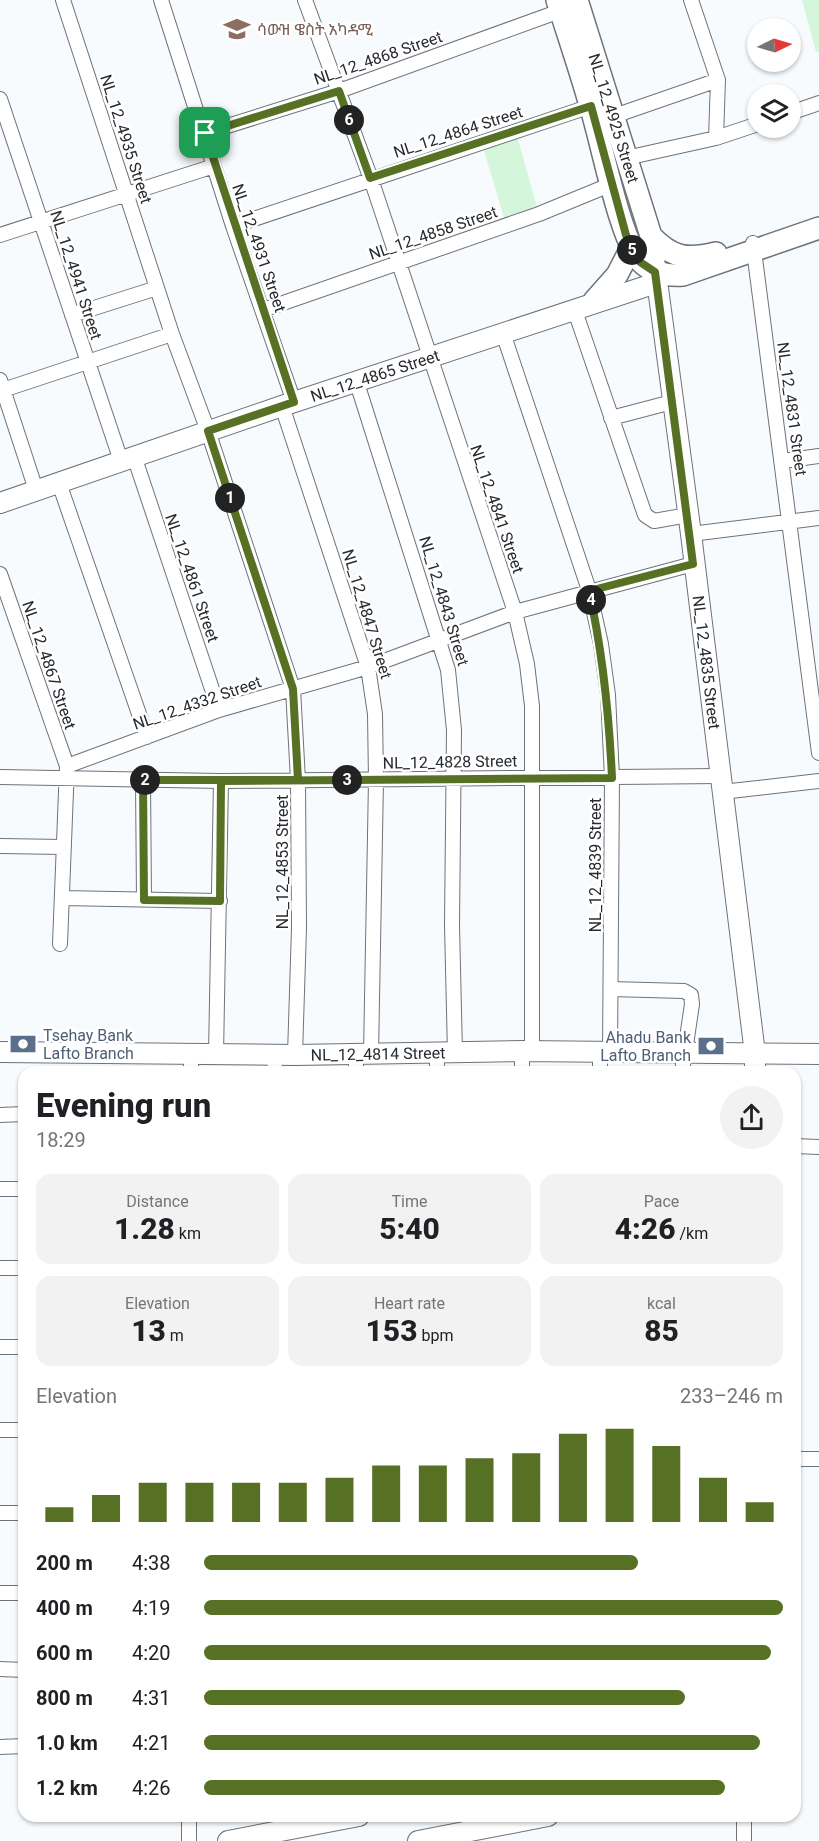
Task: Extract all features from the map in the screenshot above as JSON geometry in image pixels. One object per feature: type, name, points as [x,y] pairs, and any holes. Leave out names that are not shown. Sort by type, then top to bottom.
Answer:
[{"type":"main road","name":"NL_12_4925 Street","points":[[565,4],[585,57],[614,116],[651,236]]},
{"type":"main road","name":"NL_12_4925 Street","points":[[585,57],[591,106],[631,248],[640,262],[655,277]]},
{"type":"main road","points":[[655,277],[683,275],[819,219]]},
{"type":"main road","points":[[651,236],[664,250],[687,257],[718,253],[819,228]]},
{"type":"main road","points":[[594,301],[617,275],[631,248]]},
{"type":"street","name":"NL_12_4935 Street","points":[[63,0],[172,334],[208,431]]},
{"type":"street","name":"NL_12_4931 Street","points":[[161,0],[263,310],[288,404]]},
{"type":"street","points":[[691,0],[718,80],[716,138]]},
{"type":"street","name":"NL_12_4841 Street","points":[[309,1],[399,262],[428,358],[515,612],[527,664],[532,706],[533,777],[527,1051],[523,1066]]},
{"type":"street","name":"NL_12_4868 Street","points":[[205,133],[339,91],[565,4]]},
{"type":"street","points":[[614,116],[718,80]]},
{"type":"street","name":"NL_12_4941 Street","points":[[0,99],[87,363],[127,458]]},
{"type":"street","points":[[801,109],[819,103]]},
{"type":"street","name":"NL_12_4864 Street","points":[[234,226],[370,178],[591,106]]},
{"type":"street","points":[[626,158],[716,138],[747,128]]},
{"type":"street","points":[[0,235],[214,166]]},
{"type":"street","name":"NL_12_4858 Street","points":[[263,310],[539,214],[612,184]]},
{"type":"street","name":"NL_12_4835 Street","points":[[651,236],[690,524],[754,1063]]},
{"type":"street","name":"NL_12_4831 Street","points":[[753,245],[791,521],[819,753]]},
{"type":"street","name":"NL_12_4865 Street","points":[[0,503],[127,458],[503,333],[655,277]]},
{"type":"street","points":[[72,315],[157,288]]},
{"type":"street","points":[[574,308],[645,515],[654,521],[690,524],[819,518]]},
{"type":"street","name":"NL_12_4839 Street","points":[[503,333],[589,591],[601,644],[608,695],[612,778],[610,989],[603,1060]]},
{"type":"street","points":[[36,490],[2,385],[87,363],[172,334]]},
{"type":"street","name":"NL_12_4843 Street","points":[[357,382],[441,640],[452,700],[454,779],[452,924],[443,1060]]},
{"type":"street","points":[[612,418],[672,402]]},
{"type":"street","name":"NL_12_4847 Street","points":[[288,404],[368,667],[375,714],[376,780],[361,1060]]},
{"type":"street","name":"NL_12_4853 Street","points":[[208,431],[293,689],[298,780],[299,928],[295,1055]]},
{"type":"street","points":[[783,461],[819,456]]},
{"type":"street","name":"NL_12_4861 Street","points":[[127,458],[219,710]]},
{"type":"street","points":[[59,483],[147,737]]},
{"type":"street","name":"NL_12_4332 Street","points":[[68,772],[147,737],[219,710],[368,667],[515,612],[693,564]]},
{"type":"street","name":"NL_12_4867 Street","points":[[0,574],[68,772],[60,944]]},
{"type":"street","name":"NL_12_4828 Street","points":[[0,777],[68,772],[143,780],[221,781],[533,777],[612,778],[721,784],[819,781]]},
{"type":"street","points":[[143,780],[144,900]]},
{"type":"street","points":[[216,1055],[221,781]]},
{"type":"street","points":[[0,846],[64,847]]},
{"type":"street","points":[[62,898],[220,901]]},
{"type":"street","points":[[610,989],[684,991],[691,995],[692,1004],[682,1063]]},
{"type":"street","name":"NL_12_4814 Street","points":[[0,1052],[191,1063],[216,1055],[275,1064],[295,1055],[361,1060],[443,1060],[527,1051],[603,1060],[754,1063],[819,1054]]},
{"type":"street","points":[[0,1115],[18,1114]]},
{"type":"street","points":[[801,1146],[819,1147]]},
{"type":"street","points":[[0,1189],[18,1189]]},
{"type":"street","points":[[0,1268],[18,1268]]},
{"type":"street","points":[[0,1347],[18,1347]]},
{"type":"street","points":[[0,1430],[18,1430]]},
{"type":"street","points":[[801,1459],[819,1459]]},
{"type":"street","points":[[0,1513],[18,1513]]},
{"type":"street","points":[[0,1593],[18,1593]]},
{"type":"street","points":[[0,1669],[18,1670]]},
{"type":"street","points":[[0,1746],[18,1746]]},
{"type":"street","points":[[189,1822],[189,1841]]},
{"type":"street","points":[[228,1841],[328,1822]]},
{"type":"street","points":[[418,1841],[451,1838],[522,1822]]},
{"type":"street","points":[[744,1822],[744,1841]]},
{"type":"green space","points":[[802,0],[819,0],[819,51],[816,52]]},
{"type":"green space","points":[[516,132],[540,218],[507,228],[482,144]]},
{"type":"place","name":"ሳውዝ ዌስት አካዳሚ","points":[[237,29]]},
{"type":"place","name":"Tsehay Bank Lafto Branch","points":[[23,1044]]},
{"type":"place","name":"Ahadu Bank Lafto Branch","points":[[711,1046]]},
{"type":"route","points":[[339,91],[370,178],[591,106],[631,248],[640,262],[655,272],[691,534],[693,564],[589,591],[601,644],[608,695],[612,778],[221,781],[220,901],[144,900],[143,780],[298,780],[293,689],[208,431],[294,402],[214,166],[205,133],[339,91]]}]
